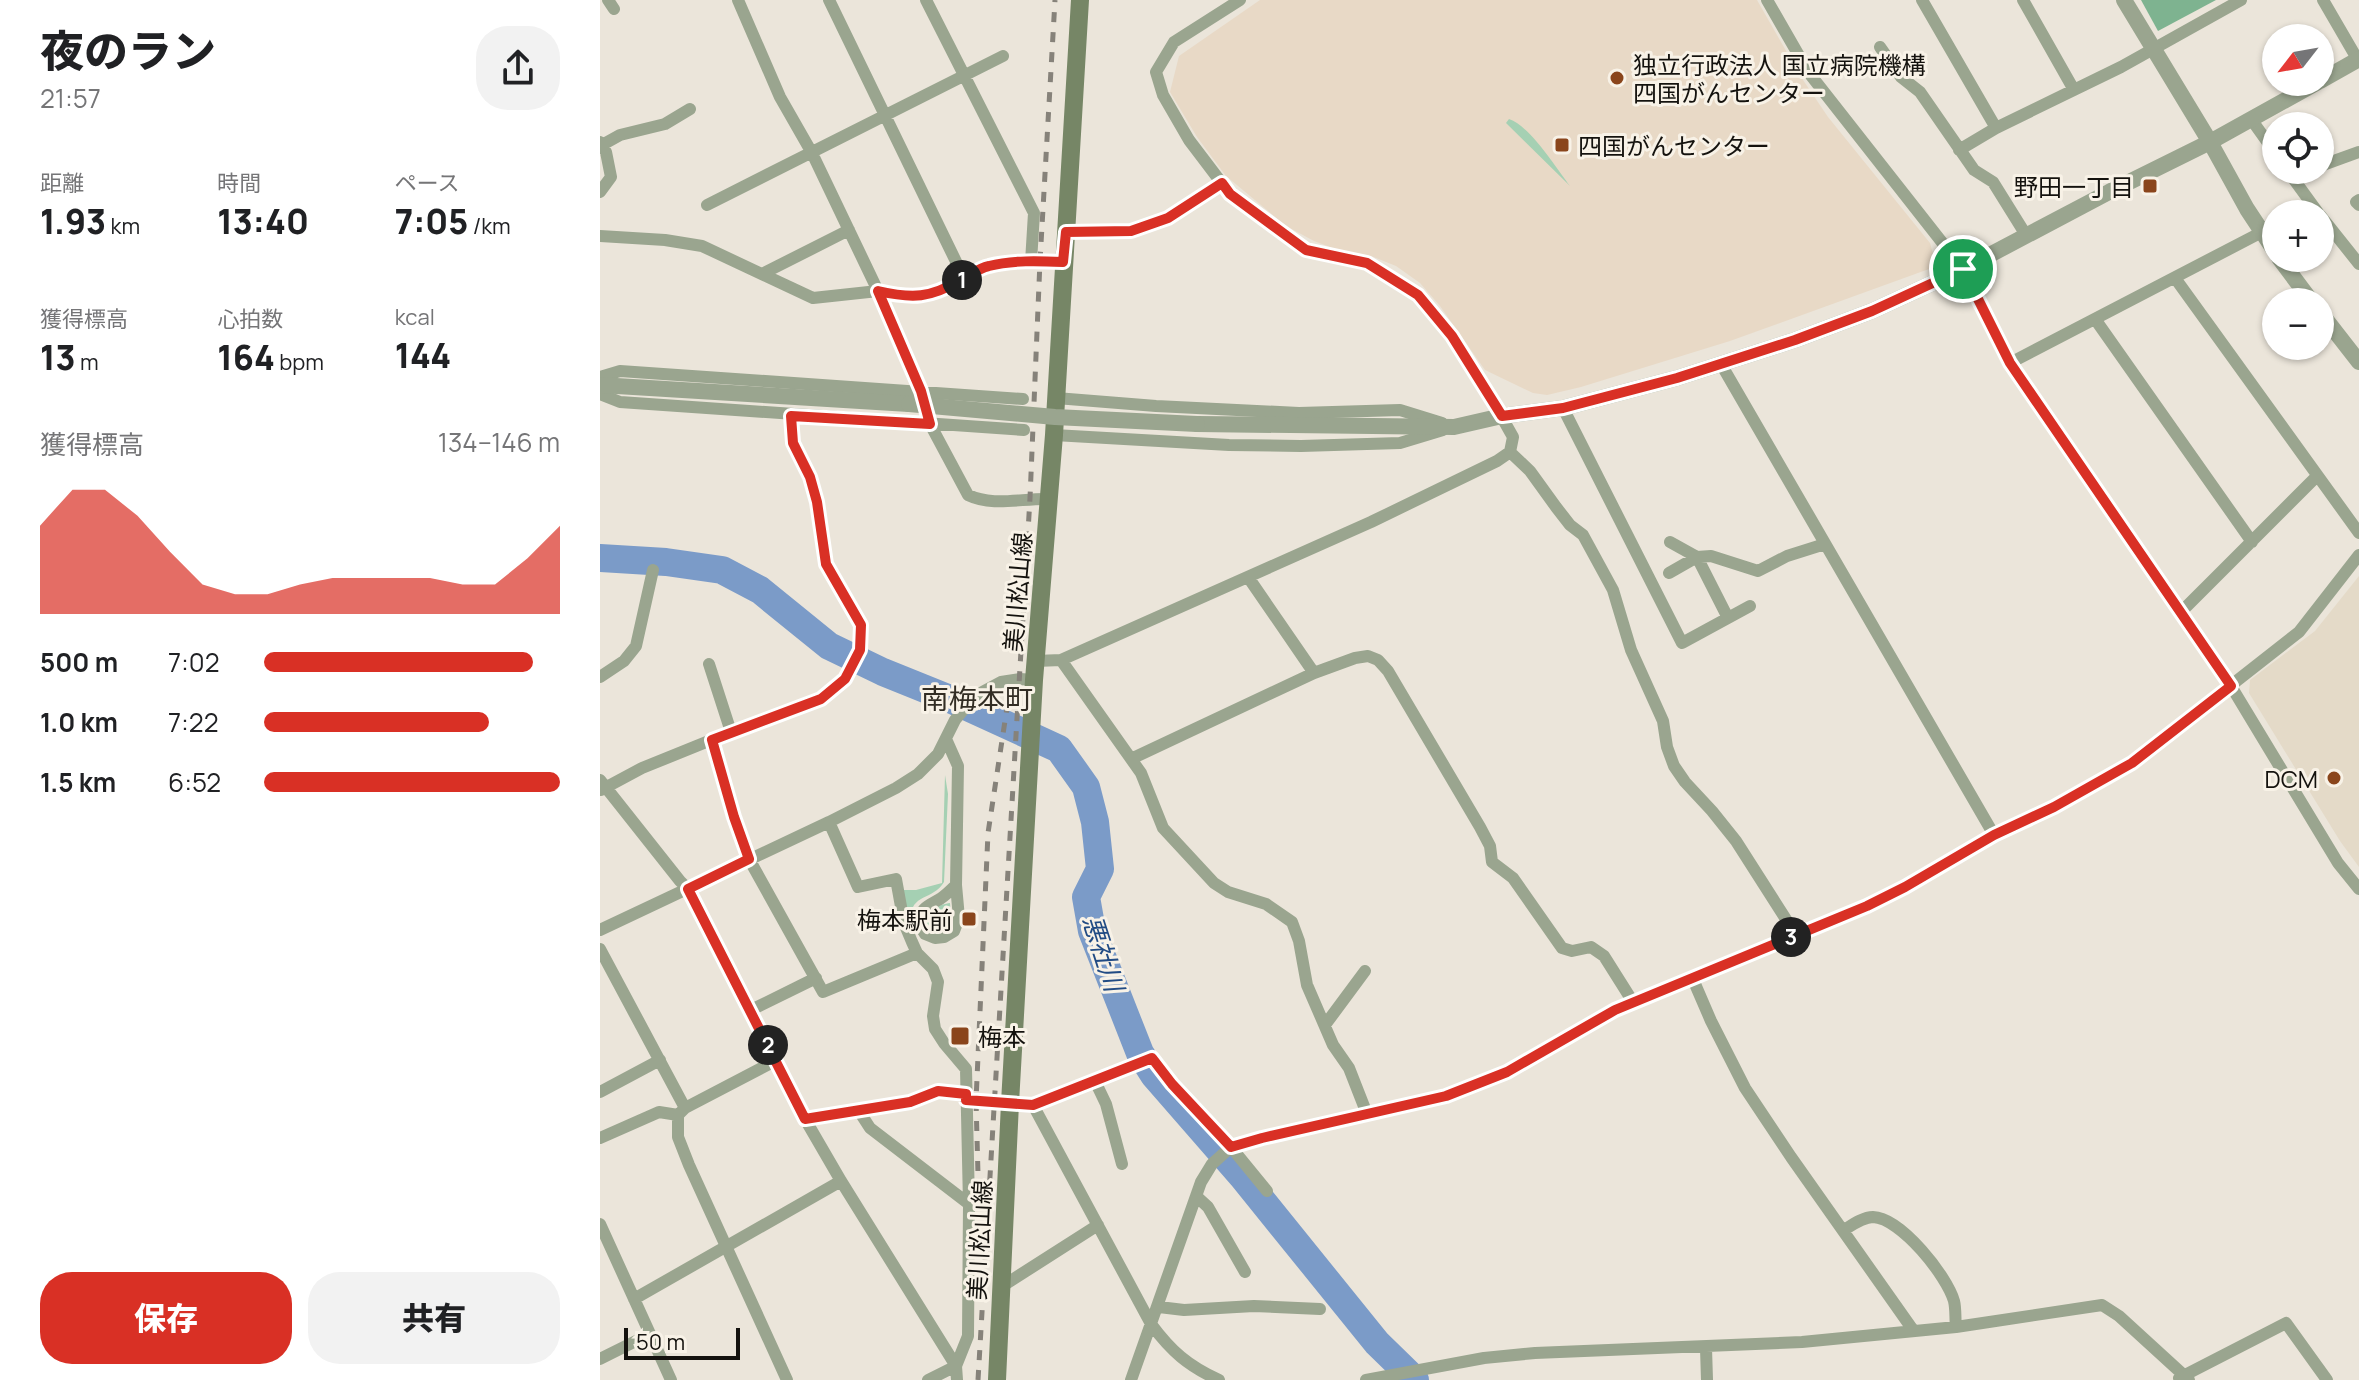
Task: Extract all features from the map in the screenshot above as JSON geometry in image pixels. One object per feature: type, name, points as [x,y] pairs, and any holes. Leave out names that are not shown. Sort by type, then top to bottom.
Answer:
[{"type":"main road","name":"美川松山線","points":[[997,1380],[1034,680],[1054,435],[1080,0]]},
{"type":"street","points":[[738,0],[780,97],[812,153],[878,291],[921,391],[930,424],[968,495],[990,502],[1049,499]]},
{"type":"street","points":[[829,0],[964,278]]},
{"type":"street","points":[[926,0],[1034,213],[1031,262]]},
{"type":"street","points":[[1036,661],[1061,660],[1371,522],[1510,452],[1513,437],[1502,416],[1452,336],[1418,295],[1367,263],[1306,250],[1230,194],[1189,140],[1163,95],[1156,72],[1174,42],[1240,0]]},
{"type":"street","points":[[1769,0],[1809,73],[1963,269],[2010,363],[2231,686],[2338,863],[2359,889]]},
{"type":"street","points":[[1922,0],[1996,128]]},
{"type":"street","points":[[2023,0],[2074,90]]},
{"type":"street","points":[[2010,363],[2262,232],[2124,0]]},
{"type":"street","points":[[1959,150],[1996,128],[2121,67],[2241,0]]},
{"type":"street","points":[[2323,0],[2359,60],[2334,73]]},
{"type":"street","points":[[1880,47],[1901,77],[1920,92],[1974,170],[1993,182],[2026,235]]},
{"type":"street","points":[[707,205],[1003,56]]},
{"type":"street","points":[[1054,435],[1229,445],[1400,443],[1454,427],[1502,416],[1563,408],[1677,378],[1795,340],[1872,311],[1963,269],[2210,142],[2292,96]]},
{"type":"street","points":[[600,192],[611,177],[601,143],[665,124],[690,109]]},
{"type":"street","points":[[2251,119],[2262,134]]},
{"type":"street","points":[[2334,161],[2359,152]]},
{"type":"street","points":[[1066,232],[1131,231],[1168,218],[1222,183]]},
{"type":"street","points":[[762,274],[849,230]]},
{"type":"street","points":[[2334,232],[2359,264]]},
{"type":"street","points":[[600,236],[702,246],[813,298],[878,291],[924,296],[940,292],[986,266],[1063,262]]},
{"type":"street","points":[[2175,278],[2359,533]]},
{"type":"street","points":[[2095,319],[2252,542]]},
{"type":"street","points":[[2334,330],[2359,362]]},
{"type":"street","points":[[1721,364],[1994,835]]},
{"type":"street","points":[[600,377],[620,371],[1023,399]]},
{"type":"street","points":[[600,385],[1197,424],[1454,427]]},
{"type":"street","points":[[600,394],[620,402],[1024,430]]},
{"type":"street","points":[[980,428],[993,417],[992,405],[982,396]]},
{"type":"street","points":[[1056,398],[1299,413],[1400,410],[1454,427]]},
{"type":"street","points":[[1563,408],[1682,643],[1750,606]]},
{"type":"street","points":[[791,416],[793,443],[810,477],[817,502],[826,564],[861,625],[860,650],[850,672],[821,699],[731,732],[602,786],[688,889],[805,1119],[956,1366]]},
{"type":"street","points":[[1510,452],[1530,471],[1570,525],[1583,535],[1613,590],[1631,650],[1663,721],[1674,766],[1736,841],[1796,935]]},
{"type":"street","points":[[2181,612],[2317,476]]},
{"type":"street","points":[[1670,542],[1697,557],[1728,618]]},
{"type":"street","points":[[1669,573],[1697,557],[1711,556],[1758,571],[1787,556],[1825,544]]},
{"type":"street","points":[[1131,1380],[1196,1196],[1212,1164],[1229,1148],[1446,1096],[1507,1072],[1615,1010],[1867,906],[1905,887],[1994,835],[2054,807],[2132,763],[2299,632],[2359,555]]},
{"type":"street","points":[[600,677],[624,661],[636,646],[653,570]]},
{"type":"street","points":[[1248,577],[1314,673]]},
{"type":"street","points":[[1131,759],[1314,673],[1355,658],[1368,656],[1378,660],[1388,671],[1480,827],[1490,846],[1492,862],[1513,878],[1562,948],[1572,951],[1591,947],[1604,956],[1633,1002]]},
{"type":"street","points":[[1061,660],[1141,773],[1163,828],[1214,883],[1228,892],[1266,904],[1292,922],[1299,941],[1307,985],[1333,1045],[1349,1068],[1367,1114]]},
{"type":"street","points":[[709,664],[731,732]]},
{"type":"street","points":[[600,930],[829,822],[918,774],[938,754],[955,720],[975,696],[1001,682],[1034,680]]},
{"type":"street","points":[[946,739],[958,766],[956,885]]},
{"type":"street","points":[[712,740],[749,859],[823,992],[917,953]]},
{"type":"street","points":[[829,822],[858,887],[896,879],[904,923],[917,953],[933,969],[938,982],[933,1016],[935,1029],[966,1069],[968,1336],[956,1366],[957,1380]]},
{"type":"street","points":[[600,949],[660,1060],[681,1112],[678,1137],[787,1380]]},
{"type":"street","points":[[1325,1025],[1365,971]]},
{"type":"street","points":[[1692,977],[1745,1088],[1913,1330]]},
{"type":"street","points":[[751,1010],[816,978]]},
{"type":"street","points":[[805,1119],[910,1102],[938,1091],[1033,1105],[1152,1058],[1267,1191]]},
{"type":"street","points":[[600,1092],[660,1060]]},
{"type":"street","points":[[600,1138],[659,1112],[681,1112],[775,1061]]},
{"type":"street","points":[[1095,1081],[1106,1104],[1122,1164]]},
{"type":"street","points":[[1033,1105],[1151,1324],[1168,1347],[1186,1362],[1219,1380]]},
{"type":"street","points":[[859,1111],[870,1128],[969,1204]]},
{"type":"street","points":[[634,1299],[841,1181]]},
{"type":"street","points":[[1196,1196],[1208,1207],[1245,1272]]},
{"type":"street","points":[[1844,1230],[1873,1217],[1894,1224],[1940,1270],[1954,1302],[1956,1327]]},
{"type":"street","points":[[600,1224],[671,1380]]},
{"type":"street","points":[[1001,1287],[1098,1225]]},
{"type":"street","points":[[1366,1380],[1484,1358],[1535,1353],[1802,1342],[1956,1327],[2102,1305],[2119,1316],[2183,1378],[2286,1323],[2327,1380]]},
{"type":"street","points":[[1159,1307],[1184,1310],[1254,1306],[1320,1309]]},
{"type":"street","points":[[601,1356],[650,1334]]},
{"type":"street","points":[[1706,1348],[1707,1380]]},
{"type":"street","points":[[928,1380],[956,1366]]},
{"type":"shaded area","points":[[1260,0],[1757,0],[1828,117],[1930,243],[1935,261],[1929,269],[1730,341],[1581,387],[1547,395],[1533,393],[1485,370],[1420,283],[1396,266],[1371,256],[1338,250],[1286,226],[1226,176],[1197,137],[1170,92],[1179,56]]},
{"type":"shaded area","name":"DCM","points":[[2359,576],[2359,867],[2249,693],[2250,680],[2315,631]]},
{"type":"green space","points":[[2141,0],[2216,0],[2158,31]]},
{"type":"green space","points":[[1509,119],[1534,139],[1570,186],[1506,123]]},
{"type":"green space","points":[[945,775],[948,794],[944,882],[913,907],[911,924],[902,890],[916,890],[942,883]]},
{"type":"green space","points":[[950,903],[950,916],[945,925],[938,929],[927,924],[930,911]]},
{"type":"waterway","name":"悪社川","points":[[600,558],[666,562],[722,570],[760,590],[829,646],[1059,749],[1086,787],[1095,822],[1100,869],[1086,897],[1092,931],[1140,1053],[1154,1075],[1242,1176],[1377,1343],[1415,1380]]},
{"type":"railway","points":[[978,1380],[1030,498],[1055,0]]},
{"type":"railway","points":[[979,1211],[976,1101],[988,833],[1008,701]]},
{"type":"place","name":"独立行政法人 国立病院機構 四国がんセンター","points":[[1617,78]]},
{"type":"place","name":"四国がんセンター","points":[[1562,145]]},
{"type":"place","name":"野田一丁目","points":[[2150,186]]},
{"type":"place","name":"DCM","points":[[2334,778]]},
{"type":"place","name":"梅本駅前","points":[[969,919]]},
{"type":"place","name":"梅本","points":[[960,1036]]},
{"type":"district","name":"南梅本町","points":[[977,698]]},
{"type":"route","points":[[1222,183],[1230,194],[1306,250],[1367,263],[1418,295],[1452,336],[1502,416],[1563,408],[1677,378],[1795,340],[1872,311],[1963,269],[2010,363],[2231,686],[2132,763],[1867,906],[1615,1010],[1507,1072],[1446,1096],[1231,1147],[1152,1058],[1033,1105],[966,1100],[966,1094],[938,1091],[910,1102],[805,1119],[688,889],[749,859],[712,740],[821,699],[845,679],[860,650],[861,625],[826,564],[817,502],[810,477],[793,443],[791,416],[930,424],[921,391],[878,291],[924,296],[940,292],[986,266],[1063,262],[1066,232],[1131,231],[1168,218],[1222,183]]}]
